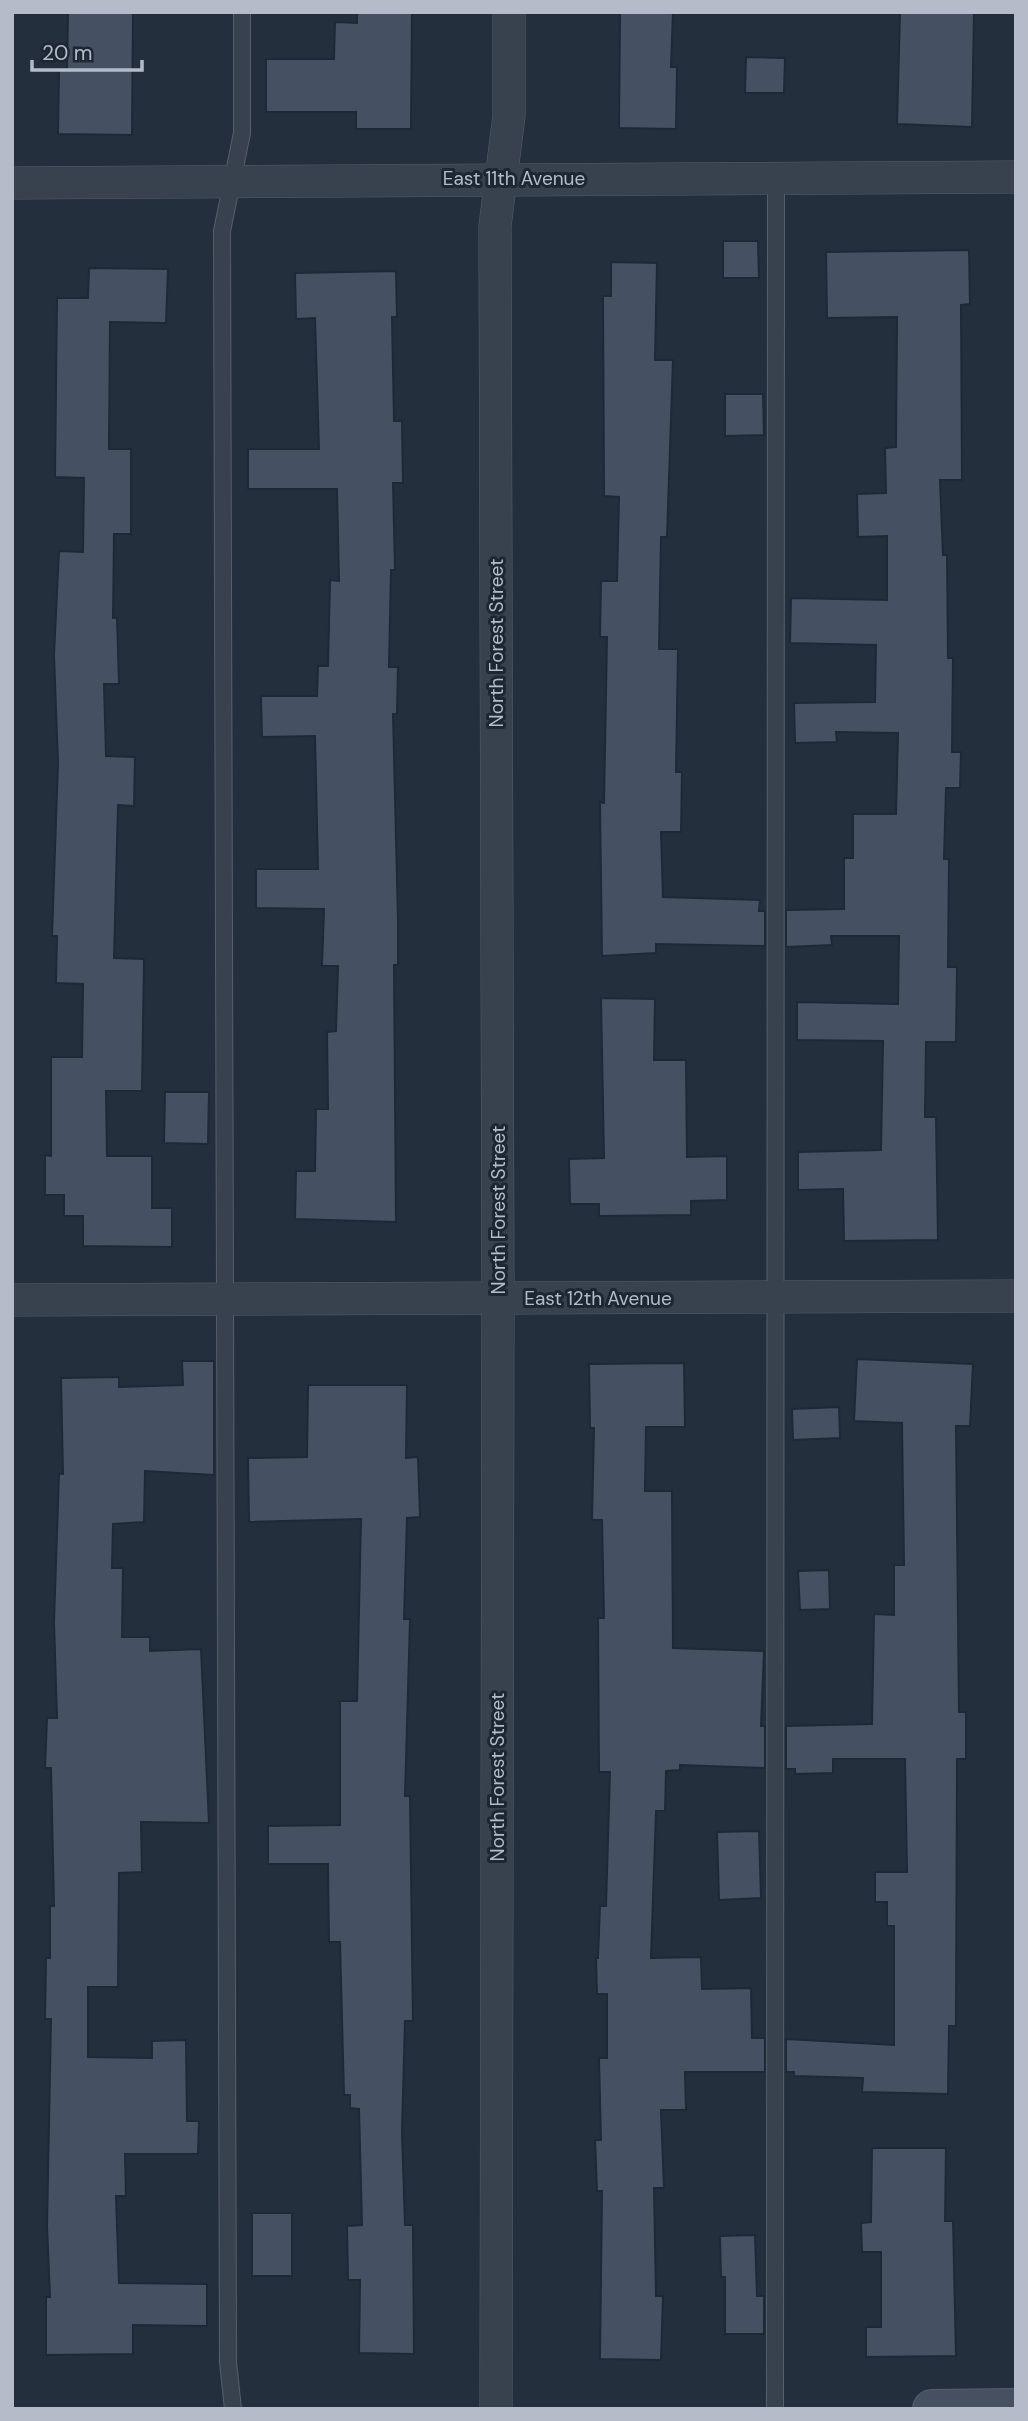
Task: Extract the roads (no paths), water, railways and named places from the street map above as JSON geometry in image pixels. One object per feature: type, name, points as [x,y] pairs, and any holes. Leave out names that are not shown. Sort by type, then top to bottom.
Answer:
[{"type":"main road","points":[[932,2409],[1016,2408]]},
{"type":"street","name":"North Forest Street","points":[[496,2409],[498,1299],[495,226],[509,116],[509,12]]},
{"type":"street","name":"East 11th Avenue","points":[[12,183],[1016,177]]},
{"type":"street","name":"East 12th Avenue","points":[[12,1300],[1016,1296]]},
{"type":"lane","points":[[233,2409],[228,2348],[222,231],[242,133],[242,12]]},
{"type":"lane","points":[[775,2409],[776,178]]}]
